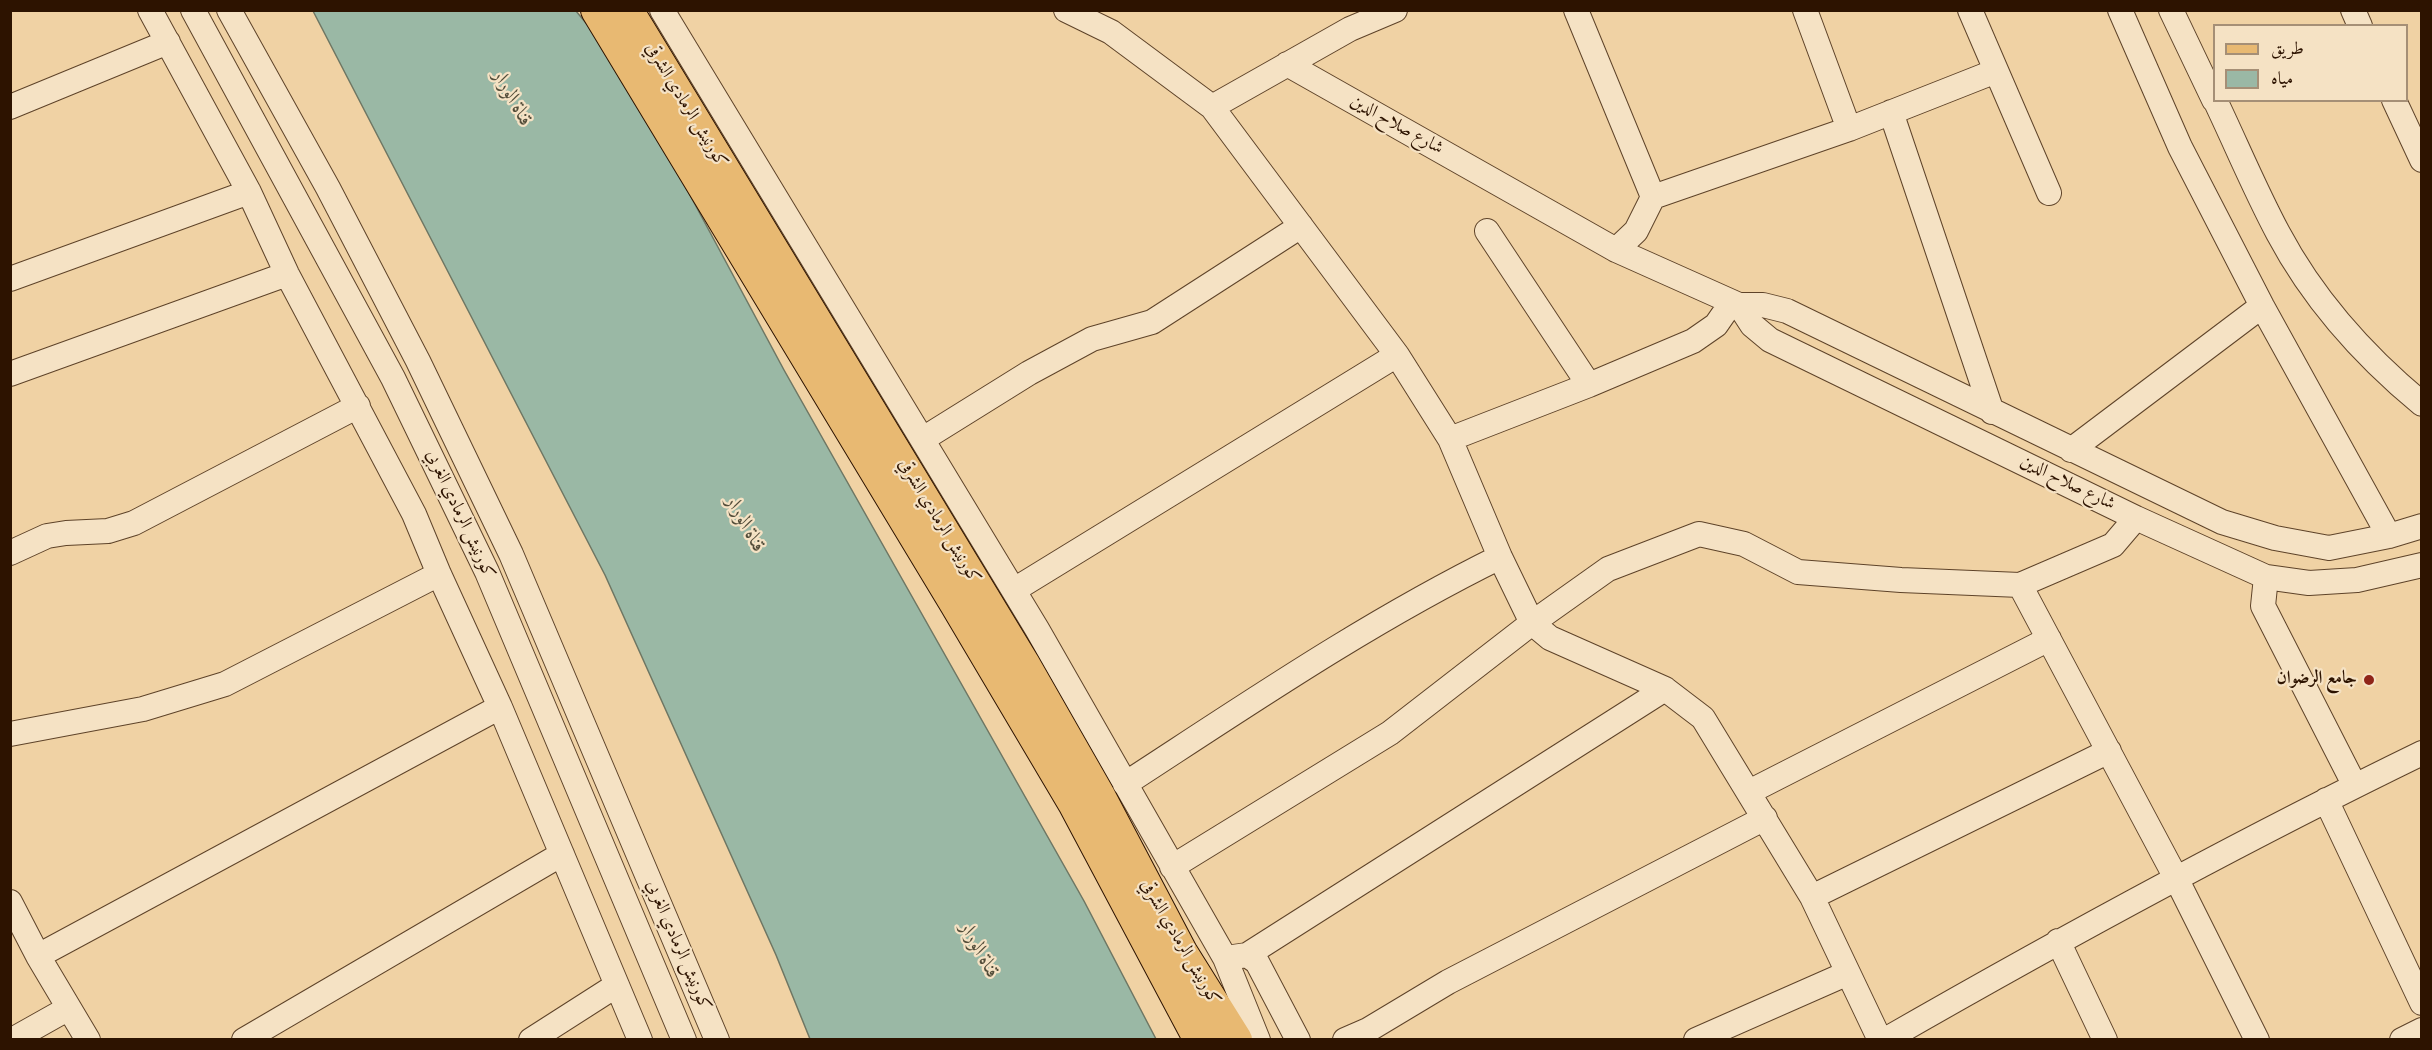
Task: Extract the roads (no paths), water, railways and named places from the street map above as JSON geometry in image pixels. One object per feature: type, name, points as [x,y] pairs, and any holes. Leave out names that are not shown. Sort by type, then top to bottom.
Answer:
[{"type":"main road","name":"كورنيش الرمادي الشرقي","points":[[597,10],[1068,793],[1200,1040]]},
{"type":"main road","name":"كورنيش الرمادي الشرقي","points":[[627,10],[1023,663],[1099,796],[1181,952],[1236,1040]]},
{"type":"street","points":[[150,10],[249,192],[287,274],[414,514],[500,707],[640,1040]]},
{"type":"street","name":"كورنيش الرمادي الغربي","points":[[194,10],[393,378],[482,562],[684,1040]]},
{"type":"street","name":"كورنيش الرمادي الغربي","points":[[229,10],[328,188],[417,361],[511,554],[717,1040]]},
{"type":"street","points":[[662,10],[1014,590],[1172,867],[1236,957],[1258,1040]]},
{"type":"street","points":[[1066,10],[1111,32],[1212,107],[1397,354],[1450,439],[1500,557],[1532,623],[1550,638],[1665,689],[1703,718],[1812,897],[1880,1040]]},
{"type":"street","points":[[1212,107],[1287,64],[1343,20],[1395,10]]},
{"type":"street","points":[[1576,10],[1653,198]]},
{"type":"street","points":[[1804,10],[1849,129]]},
{"type":"street","points":[[1970,10],[2049,193]]},
{"type":"street","points":[[2120,10],[2180,147],[2262,306],[2389,536]]},
{"type":"street","points":[[2171,10],[2213,96]]},
{"type":"street","points":[[2353,10],[2359,24]]},
{"type":"street","points":[[10,107],[168,42]]},
{"type":"street","name":"شارع صلاح الدين","points":[[1287,64],[1616,250],[1735,304],[1763,305],[1787,311],[2222,522],[2276,538],[2330,548],[2389,536],[2421,526]]},
{"type":"street","points":[[1616,250],[1636,231],[1653,198],[1849,129],[1996,70]]},
{"type":"street","points":[[2216,102],[2277,233],[2300,271],[2354,341],[2421,404]]},
{"type":"street","points":[[2395,102],[2420,155]]},
{"type":"street","points":[[1891,112],[1992,412]]},
{"type":"street","points":[[10,279],[249,192]]},
{"type":"street","points":[[923,439],[1029,373],[1092,339],[1152,322],[1301,226]]},
{"type":"street","points":[[1487,231],[1589,385]]},
{"type":"street","points":[[10,374],[287,274]]},
{"type":"street","points":[[1450,439],[1589,385],[1699,337],[1716,325],[1735,304]]},
{"type":"street","name":"شارع صلاح الدين","points":[[1735,304],[1752,325],[1770,340],[2136,518],[2266,578],[2310,583],[2357,580],[2421,565]]},
{"type":"street","points":[[2071,450],[2262,306]]},
{"type":"street","points":[[1014,590],[1397,354]]},
{"type":"street","points":[[10,553],[47,536],[108,531],[134,523],[358,406]]},
{"type":"street","points":[[1172,867],[1390,733],[1532,623],[1608,569],[1699,534],[1744,544],[1798,572],[1901,580],[2020,585],[2113,545],[2136,518]]},
{"type":"street","points":[[1125,783],[1356,635],[1430,592],[1500,557]]},
{"type":"street","points":[[10,734],[143,709],[225,684],[439,574]]},
{"type":"street","points":[[2266,578],[2263,606],[2355,786]]},
{"type":"street","points":[[2020,585],[2176,878],[2257,1040]]},
{"type":"street","points":[[1749,792],[2049,639]]},
{"type":"street","points":[[1236,957],[1665,689]]},
{"type":"street","points":[[38,956],[500,707]]},
{"type":"street","points":[[1812,897],[2109,751]]},
{"type":"street","points":[[1885,1040],[2058,940],[2421,753]]},
{"type":"street","points":[[2326,800],[2421,1003]]},
{"type":"street","points":[[1345,1040],[1368,1030],[1448,982],[1765,818]]},
{"type":"street","points":[[244,1040],[562,854]]},
{"type":"street","points":[[10,902],[38,956],[88,1040]]},
{"type":"street","points":[[2058,940],[2105,1040]]},
{"type":"street","points":[[1236,957],[1257,962],[1265,973],[1298,1040]]},
{"type":"street","points":[[1696,1040],[1848,973]]},
{"type":"street","points":[[531,1040],[617,985]]},
{"type":"street","points":[[670,1007],[698,994]]},
{"type":"street","points":[[12,1040],[69,1008]]},
{"type":"street","points":[[2402,1040],[2421,1030]]},
{"type":"water","name":"قناة الورار","points":[[313,11],[576,11],[619,63],[784,370],[1084,901],[1156,1039],[810,1039],[776,955],[605,575]]},
{"type":"place","name":"جامع الرضوان","points":[[2369,680]]}]
